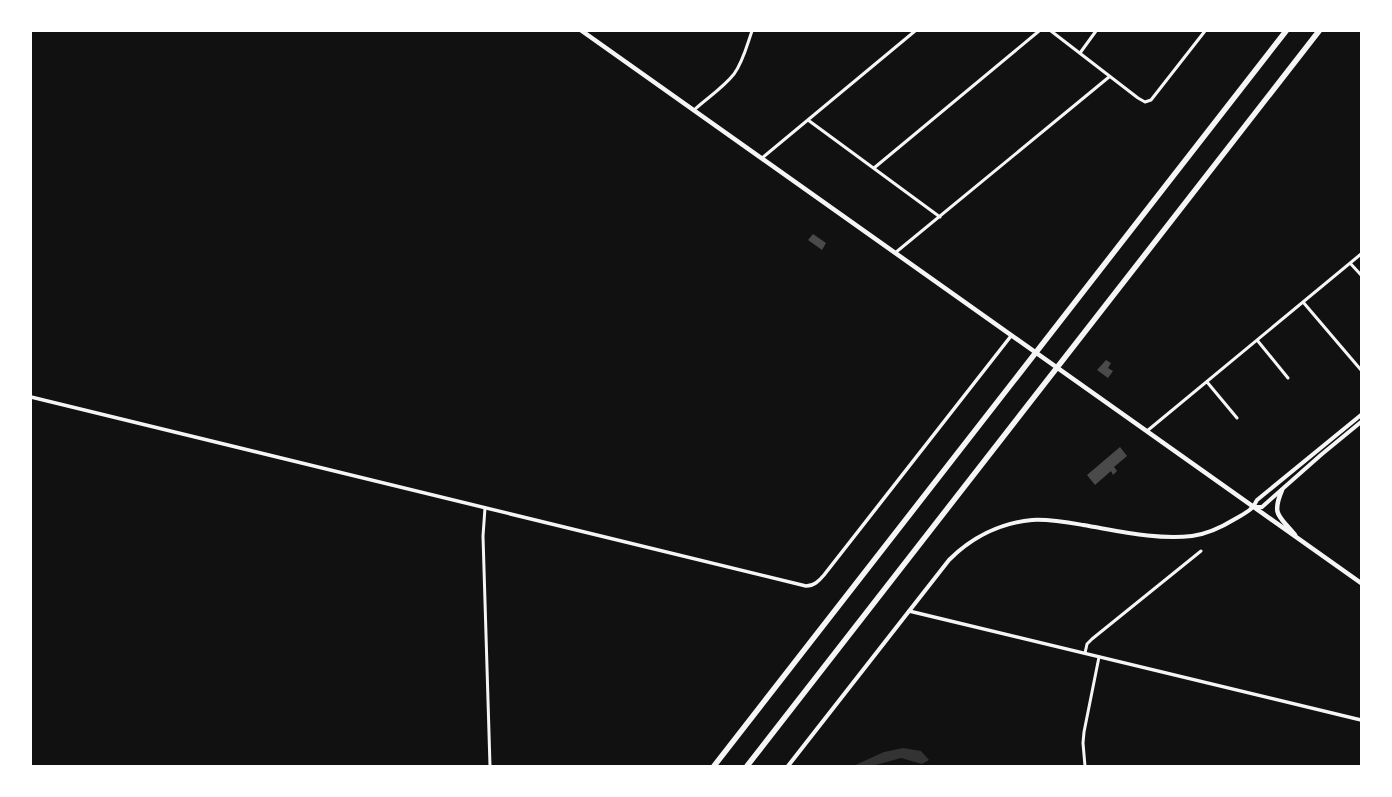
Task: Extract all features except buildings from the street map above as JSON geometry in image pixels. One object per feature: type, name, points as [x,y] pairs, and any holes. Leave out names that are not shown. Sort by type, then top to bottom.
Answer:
[{"type":"highway","points":[[714,766],[1286,31]]},
{"type":"highway","points":[[747,766],[1319,31]]},
{"type":"main road","points":[[582,31],[1253,508],[1361,583]]},
{"type":"main road","points":[[1253,508],[1257,500],[1361,415]]},
{"type":"main road","points":[[788,766],[953,556],[973,540],[1005,525],[1019,522],[1047,520],[1158,536],[1193,536],[1223,526],[1253,508],[1262,507],[1361,422]]},
{"type":"main road","points":[[1282,490],[1276,505],[1277,511],[1298,539]]},
{"type":"street","points":[[694,110],[734,74],[752,31]]},
{"type":"street","points":[[762,158],[915,31]]},
{"type":"street","points":[[874,168],[1039,31]]},
{"type":"street","points":[[1051,31],[1109,77],[1144,102],[1151,100],[1205,31]]},
{"type":"street","points":[[1080,53],[1096,31]]},
{"type":"street","points":[[895,253],[1109,77]]},
{"type":"street","points":[[808,120],[940,217]]},
{"type":"street","points":[[1147,432],[1361,254]]},
{"type":"street","points":[[1350,263],[1361,275]]},
{"type":"street","points":[[1303,302],[1361,370]]},
{"type":"street","points":[[31,397],[811,586],[824,575],[1012,336]]},
{"type":"street","points":[[1257,340],[1288,378]]},
{"type":"street","points":[[1207,382],[1237,418]]},
{"type":"street","points":[[485,508],[483,536],[490,766]]},
{"type":"street","points":[[1085,653],[1087,644],[1092,639],[1201,551]]},
{"type":"street","points":[[909,612],[1361,720]]},
{"type":"street","points":[[1085,766],[1083,743],[1084,732],[1099,657]]},
{"type":"shaded area","points":[[903,748],[921,751],[929,760],[922,764],[901,758],[872,766],[853,766],[884,752]]}]
